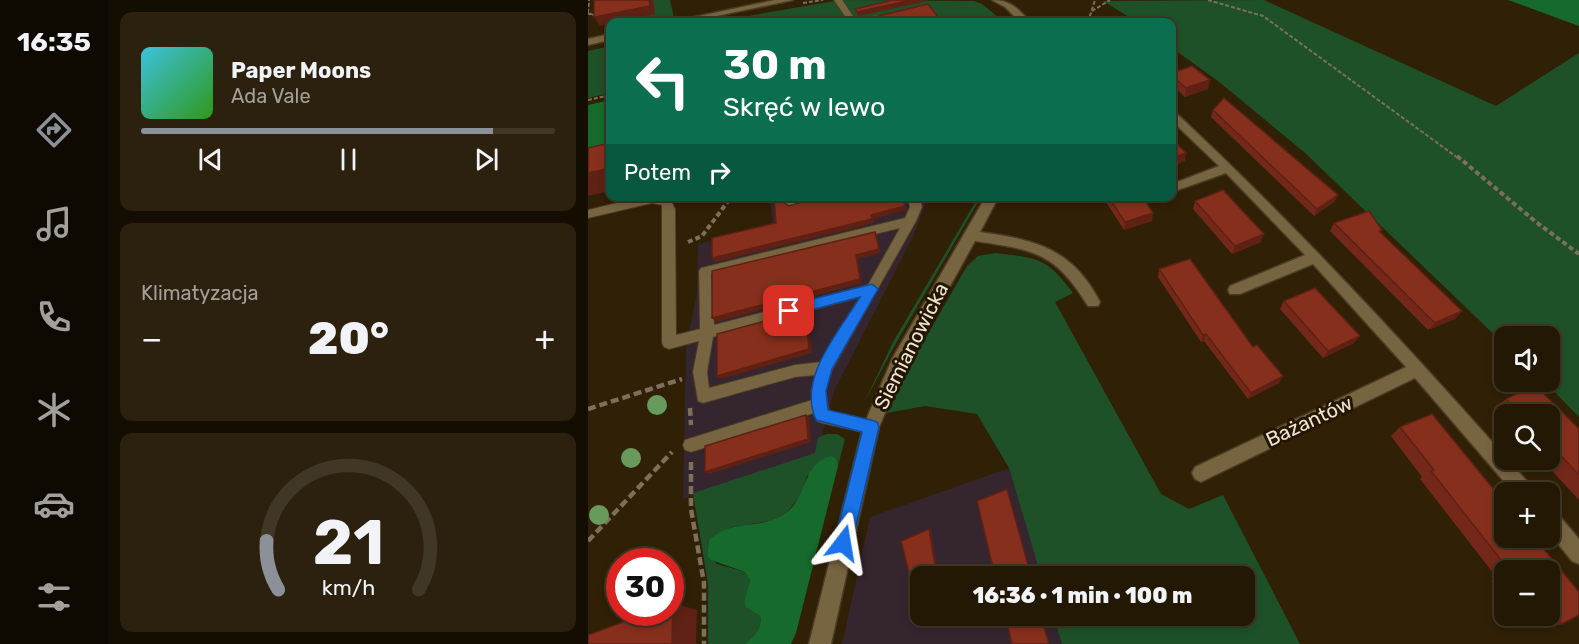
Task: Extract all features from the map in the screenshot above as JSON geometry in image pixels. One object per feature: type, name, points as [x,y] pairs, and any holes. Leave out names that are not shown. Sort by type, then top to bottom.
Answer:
[{"type":"street","points":[[697,18],[789,0]]},
{"type":"street","points":[[996,0],[1007,3],[1021,18]]},
{"type":"street","points":[[588,42],[606,38]]},
{"type":"street","points":[[1176,119],[1315,257],[1418,369],[1516,482]]},
{"type":"street","points":[[1176,187],[1227,168]]},
{"type":"street","name":"Siemianowicka","points":[[820,644],[871,427],[898,364],[990,201]]},
{"type":"street","points":[[970,235],[1029,247],[1052,255],[1069,268],[1093,302]]},
{"type":"street","points":[[1235,290],[1315,257]]},
{"type":"street","name":"Bażantów","points":[[1201,473],[1418,369]]},
{"type":"street","points":[[1560,532],[1579,554]]},
{"type":"lane","points":[[838,0],[851,18]]},
{"type":"lane","points":[[872,18],[886,15]]},
{"type":"lane","points":[[588,214],[643,201]]},
{"type":"lane","points":[[661,201],[666,202],[669,209],[669,343],[872,289]]},
{"type":"lane","points":[[791,204],[802,201]]},
{"type":"lane","points":[[871,427],[822,416],[818,391],[825,368],[910,221],[916,207],[914,201]]},
{"type":"lane","points":[[825,368],[795,371],[702,396],[695,374],[707,333],[705,271],[910,221]]},
{"type":"lane","points":[[691,438],[819,405]]},
{"type":"path","points":[[588,14],[589,0]]},
{"type":"path","points":[[1089,18],[1095,0]]},
{"type":"path","points":[[1091,11],[1110,0]]},
{"type":"path","points":[[1208,0],[1263,16],[1300,41],[1330,66],[1448,149],[1536,222],[1579,254]]},
{"type":"path","points":[[588,14],[598,15],[589,16],[599,12],[599,9],[588,14]]},
{"type":"path","points":[[588,100],[606,96]]},
{"type":"path","points":[[668,250],[702,236],[728,201]]},
{"type":"path","points":[[588,409],[695,374],[691,438],[691,509],[704,583],[704,644]]},
{"type":"path","points":[[588,541],[691,438]]},
{"type":"shaded area","points":[[770,201],[926,202],[913,237],[835,389],[816,456],[683,499],[686,346],[697,293],[698,244],[773,225]]},
{"type":"shaded area","points":[[1009,468],[1038,566],[910,566],[910,626],[1056,626],[1062,644],[842,644],[870,517]]},
{"type":"green space","points":[[652,0],[670,0],[674,18],[622,18]]},
{"type":"green space","points":[[840,0],[974,1],[982,4],[999,18],[737,18]]},
{"type":"green space","points":[[1264,0],[1496,106],[1579,53],[1579,417],[1555,392],[1560,392],[1560,326],[1494,326],[1494,334],[1304,152],[1218,81],[1176,51],[1176,18],[1131,18],[1103,1]]},
{"type":"green space","points":[[1508,0],[1579,0],[1579,26]]},
{"type":"green space","points":[[606,47],[606,94],[588,98],[588,51]]},
{"type":"green space","points":[[606,101],[606,150],[588,154],[588,105]]},
{"type":"green space","points":[[976,201],[979,201],[864,403],[893,342]]},
{"type":"green space","points":[[995,253],[1031,258],[1048,266],[1064,281],[1073,293],[1055,302],[1161,494],[1189,509],[1223,495],[1300,644],[1062,644],[1056,626],[1255,626],[1255,566],[1038,566],[1009,468],[977,414],[925,406],[882,414],[967,266],[978,256]]},
{"type":"green space","points":[[826,434],[837,434],[845,439],[838,466],[837,460],[807,476],[802,494],[787,512],[775,520],[733,527],[709,540],[707,555],[717,564],[745,572],[748,576],[750,580],[744,601],[760,616],[761,620],[757,632],[745,644],[708,644],[708,584],[693,493],[815,453],[818,438]]},
{"type":"green space","points":[[832,456],[837,460],[838,466],[796,633],[791,644],[745,644],[757,631],[761,620],[760,616],[746,607],[744,601],[750,580],[745,572],[711,560],[707,555],[709,540],[728,529],[768,521],[787,512],[799,497],[816,465]]},
{"type":"building","points":[[594,0],[649,0],[650,6],[594,17]]},
{"type":"building","points":[[893,0],[912,0],[857,12],[855,9]]},
{"type":"building","points":[[928,4],[939,18],[870,18]]},
{"type":"building","points":[[1192,66],[1210,80],[1186,88],[1176,79],[1176,72]]},
{"type":"building","points":[[1224,98],[1338,195],[1317,209],[1213,110]]},
{"type":"building","points":[[1176,143],[1186,153],[1176,157]]},
{"type":"building","points":[[606,144],[606,169],[588,173],[588,148]]},
{"type":"building","points":[[1223,190],[1264,234],[1235,246],[1195,201]]},
{"type":"building","points":[[774,201],[782,201],[789,206],[806,201],[904,201],[905,206],[871,215],[872,219],[712,258],[712,238],[776,223]]},
{"type":"building","points":[[1111,201],[1145,201],[1153,213],[1125,222]]},
{"type":"building","points":[[1369,211],[1382,230],[1379,231],[1462,311],[1435,323],[1334,223]]},
{"type":"building","points":[[875,232],[879,249],[856,255],[860,279],[712,318],[712,271]]},
{"type":"building","points":[[1190,259],[1253,347],[1257,345],[1283,376],[1251,393],[1206,334],[1203,335],[1159,269]]},
{"type":"building","points":[[1315,288],[1360,336],[1328,351],[1284,301]]},
{"type":"building","points":[[805,310],[809,349],[717,376],[717,334]]},
{"type":"building","points":[[1520,392],[1542,392],[1554,404],[1511,404],[1506,399]]},
{"type":"building","points":[[1560,410],[1579,429],[1579,475],[1560,455]]},
{"type":"building","points":[[1432,414],[1494,490],[1494,548],[1543,548],[1553,560],[1501,560],[1431,471],[1434,470],[1400,427]]},
{"type":"building","points":[[806,415],[808,439],[705,472],[705,446]]},
{"type":"building","points":[[1007,489],[1028,566],[993,566],[977,501]]},
{"type":"building","points":[[929,529],[935,566],[910,566],[910,577],[901,541]]},
{"type":"building","points":[[1560,569],[1579,592],[1579,615],[1562,624],[1560,622]]},
{"type":"building","points":[[612,626],[672,626],[672,644],[588,644],[588,635]]},
{"type":"building","points":[[1008,626],[1044,626],[1049,644],[1012,644]]},
{"type":"route","points":[[789,311],[872,289],[825,368],[818,391],[822,416],[871,427],[843,543]]}]
